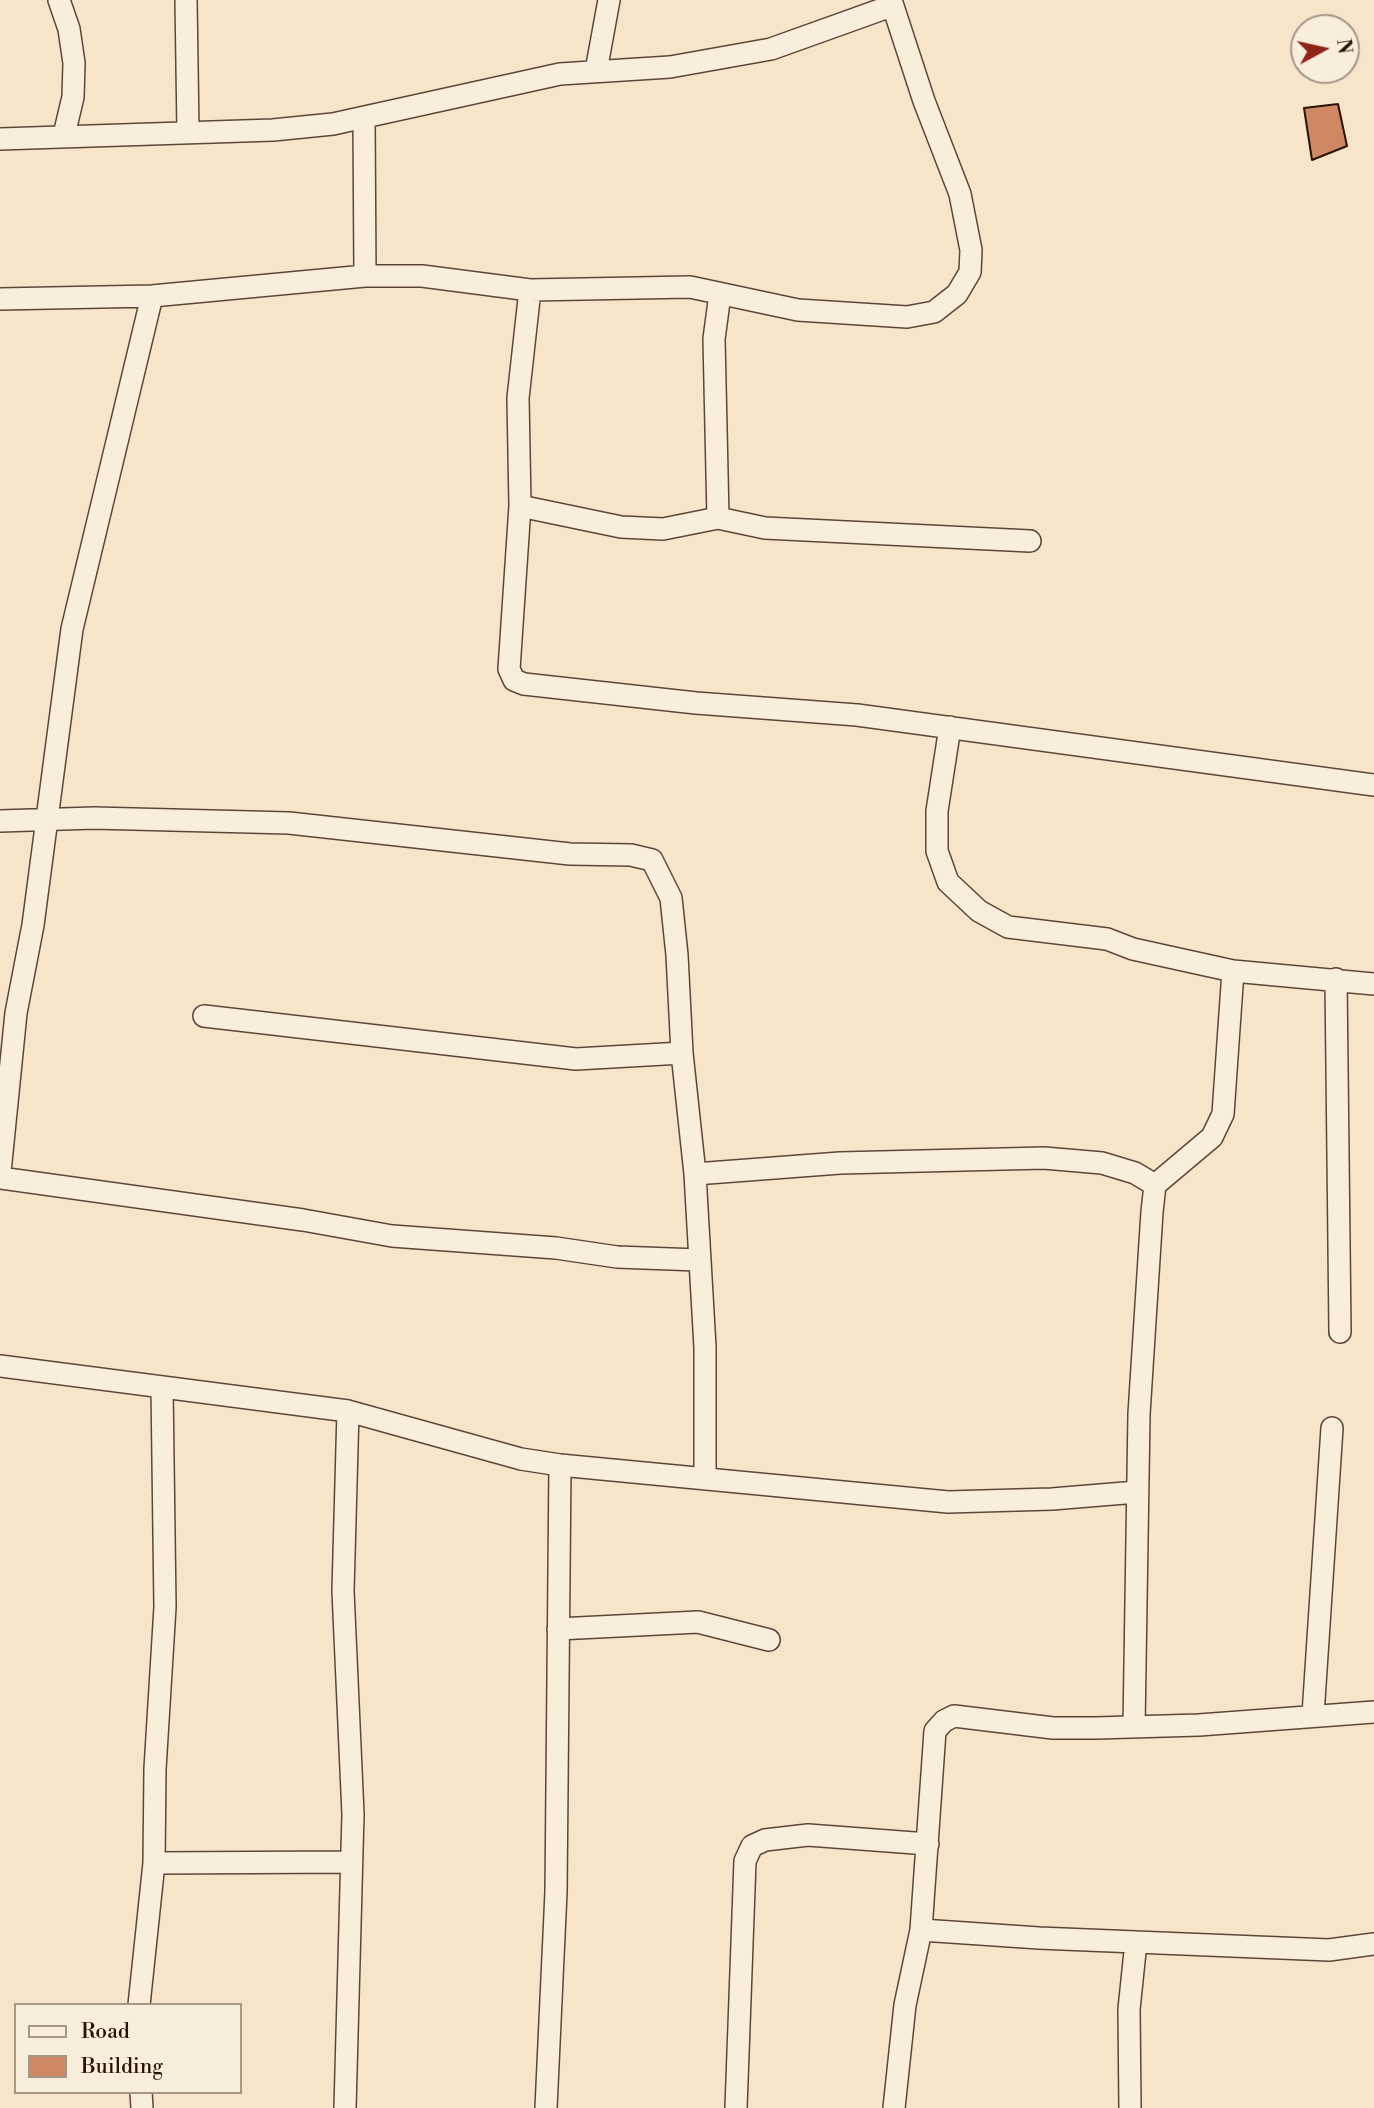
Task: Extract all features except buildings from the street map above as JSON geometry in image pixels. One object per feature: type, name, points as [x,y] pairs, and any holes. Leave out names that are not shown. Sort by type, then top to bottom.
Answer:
[{"type":"street","points":[[59,0],[69,29],[74,63],[73,97],[64,135]]},
{"type":"street","points":[[186,0],[188,131]]},
{"type":"street","points":[[596,71],[609,0]]},
{"type":"street","points":[[0,139],[273,130],[364,118],[449,101],[521,81],[596,71],[670,67],[771,48],[891,3],[960,194],[970,261],[970,272],[957,294],[934,312],[907,317],[798,310],[690,287],[530,290],[422,276],[365,275],[152,296],[0,299]]},
{"type":"street","points":[[364,118],[365,275]]},
{"type":"street","points":[[530,290],[518,398],[520,506],[509,650],[509,670],[514,680],[696,703],[857,716],[950,727],[1374,785]]},
{"type":"street","points":[[718,518],[714,339],[720,294]]},
{"type":"street","points":[[0,1172],[8,1012],[33,925],[44,821],[72,629],[152,296]]},
{"type":"street","points":[[520,506],[621,527],[663,529],[718,518],[765,528],[1030,541]]},
{"type":"street","points":[[950,727],[937,811],[937,851],[948,882],[979,911],[1008,928],[1107,939],[1133,949],[1233,971],[1374,984]]},
{"type":"street","points":[[0,821],[94,818],[289,823],[570,854],[631,855],[652,860],[671,898],[682,1053],[695,1174],[705,1347],[705,1479]]},
{"type":"street","points":[[1134,1727],[1137,1492],[1142,1360],[1155,1185],[1212,1138],[1223,1114],[1233,971]]},
{"type":"street","points":[[1336,979],[1340,1332]]},
{"type":"street","points":[[204,1016],[576,1059],[682,1053]]},
{"type":"street","points":[[695,1174],[853,1162],[1044,1158],[1102,1163],[1135,1173],[1155,1185]]},
{"type":"street","points":[[0,1178],[303,1220],[392,1237],[556,1248],[617,1256],[698,1259]]},
{"type":"street","points":[[0,1366],[348,1411],[521,1459],[560,1465],[948,1502],[1052,1499],[1137,1492]]},
{"type":"street","points":[[139,2003],[154,1863],[155,1769],[165,1607],[162,1387]]},
{"type":"street","points":[[345,2108],[350,1862],[354,1814],[343,1591],[348,1411]]},
{"type":"street","points":[[1313,1715],[1325,1574],[1332,1428]]},
{"type":"street","points":[[546,2108],[555,1892],[560,1465]]},
{"type":"street","points":[[558,1629],[698,1622],[769,1640]]},
{"type":"street","points":[[894,2108],[905,2005],[921,1930],[935,1731],[944,1721],[954,1716],[1053,1728],[1134,1727],[1374,1712]]},
{"type":"street","points":[[736,2108],[745,1861],[752,1846],[765,1840],[808,1835],[928,1844]]},
{"type":"street","points":[[154,1863],[350,1862]]},
{"type":"street","points":[[921,1930],[1329,1950],[1374,1944]]},
{"type":"street","points":[[1130,2108],[1129,2008],[1136,1942]]}]
